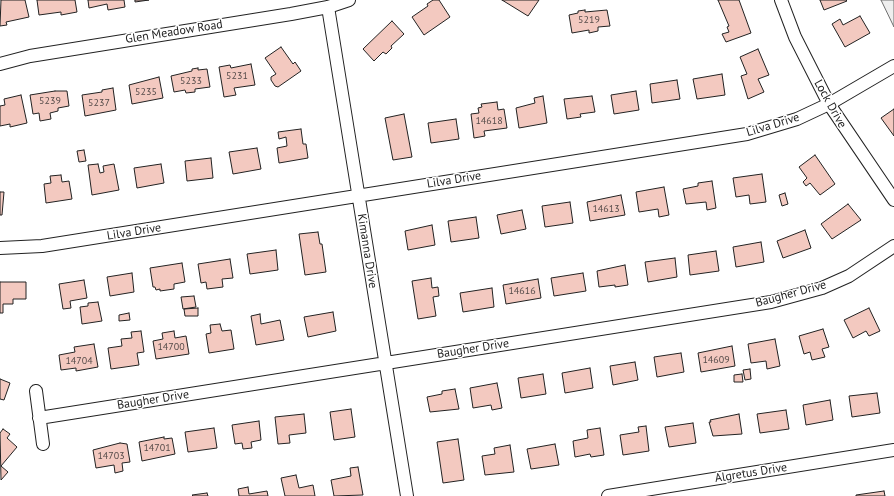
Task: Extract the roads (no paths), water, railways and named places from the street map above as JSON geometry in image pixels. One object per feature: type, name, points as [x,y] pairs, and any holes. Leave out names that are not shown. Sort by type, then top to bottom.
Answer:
[{"type":"street","name":"Glen Meadow Road","points":[[0,64],[30,56],[328,7],[349,0]]},
{"type":"street","name":"Lock Drive","points":[[781,0],[795,37],[829,104],[894,200]]},
{"type":"street","name":"Kimanna Drive","points":[[328,7],[407,496]]},
{"type":"street","name":"Lilva Drive","points":[[0,248],[42,246],[747,134],[797,119],[829,104],[894,66]]},
{"type":"street","name":"Baugher Drive","points":[[39,418],[771,302],[822,288],[849,276],[894,246]]},
{"type":"street","points":[[36,391],[43,444]]},
{"type":"street","name":"Algretus Drive","points":[[608,496],[894,450]]}]
